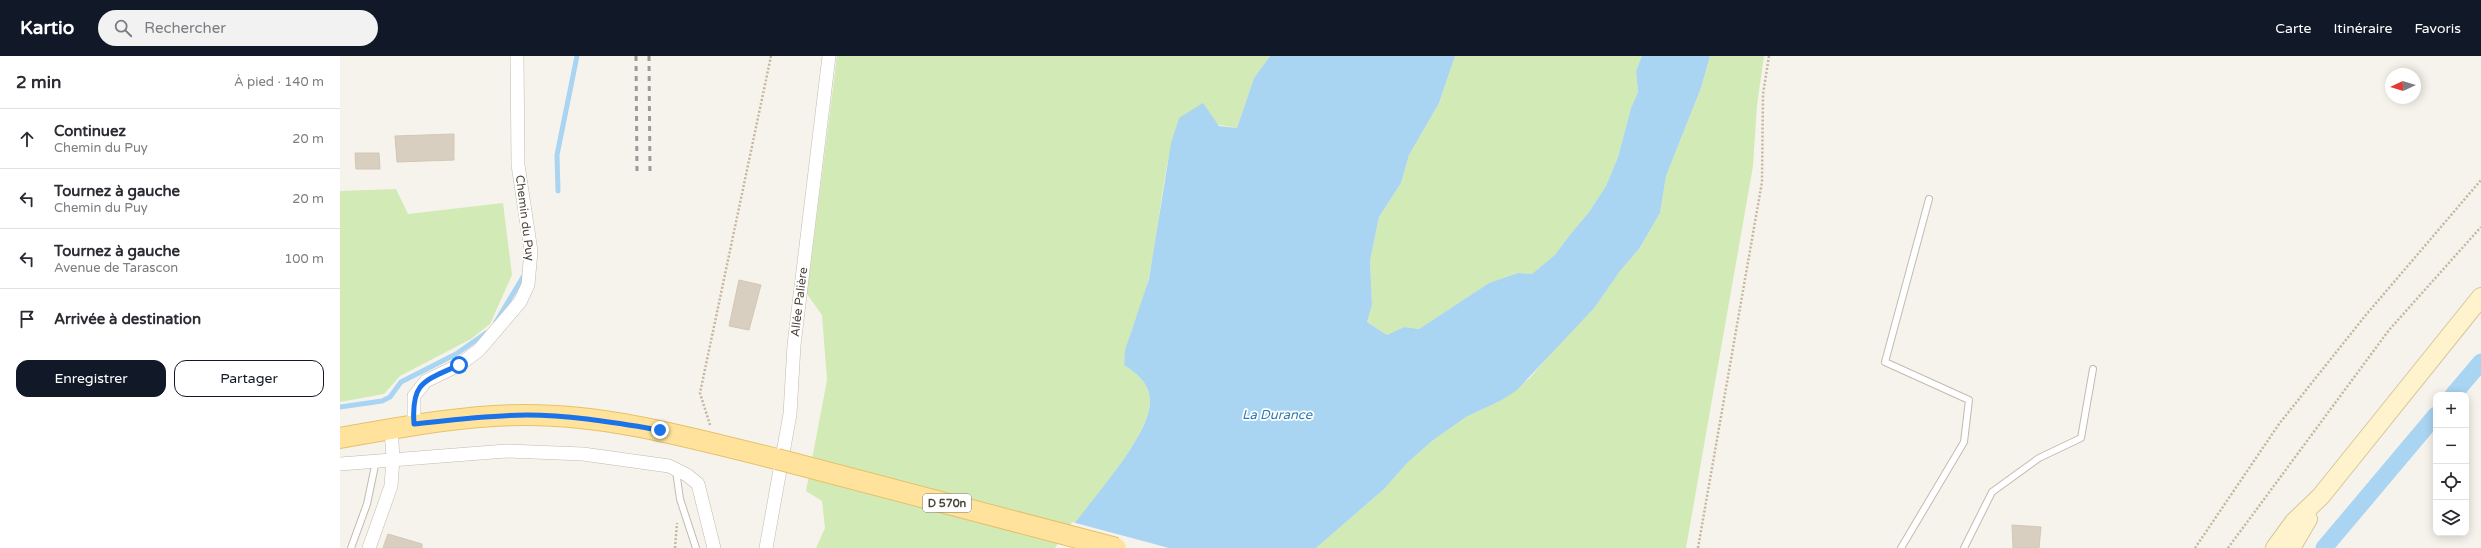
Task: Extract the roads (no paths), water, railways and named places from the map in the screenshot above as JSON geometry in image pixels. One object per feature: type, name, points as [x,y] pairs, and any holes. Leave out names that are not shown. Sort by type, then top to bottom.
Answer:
[{"type":"main road","points":[[2275,548],[2294,522],[2321,496],[2481,297]]},
{"type":"main road","name":"D 570n","points":[[414,424],[471,418],[527,415],[594,419],[660,430],[777,459],[1116,548]]},
{"type":"main road","points":[[340,438],[414,424]]},
{"type":"main road","points":[[2291,548],[2321,496]]},
{"type":"street","name":"Chemin du Puy","points":[[414,424],[414,396],[426,381],[459,365],[479,350],[520,302],[528,285],[531,251],[518,165],[517,56]]},
{"type":"street","name":"Allée Palière","points":[[766,548],[790,414],[794,345],[829,56]]},
{"type":"street","points":[[369,548],[390,486],[393,458],[391,429]]},
{"type":"street","points":[[340,464],[393,458],[506,451],[541,451],[583,454],[668,466],[698,484],[714,548]]},
{"type":"lane","points":[[1901,548],[1964,442],[1969,400],[1885,362],[1929,199]]},
{"type":"lane","points":[[1964,548],[1992,492],[2039,458],[2080,438],[2094,369]]},
{"type":"lane","points":[[350,548],[367,504],[376,461]]},
{"type":"lane","points":[[676,470],[680,499],[696,548]]},
{"type":"water","name":"La Durance","points":[[1270,56],[1455,56],[1439,103],[1409,155],[1401,183],[1379,217],[1370,261],[1372,305],[1367,322],[1387,335],[1404,327],[1419,329],[1489,283],[1518,273],[1532,274],[1555,255],[1589,212],[1606,186],[1618,157],[1631,108],[1638,92],[1636,71],[1642,56],[1710,56],[1701,88],[1666,176],[1660,213],[1639,249],[1620,271],[1595,307],[1517,390],[1500,401],[1466,417],[1432,441],[1407,463],[1384,489],[1316,548],[1057,548],[1127,454],[1139,434],[1147,416],[1150,400],[1147,388],[1145,383],[1138,375],[1124,365],[1125,350],[1149,279],[1171,143],[1179,118],[1203,103],[1219,126],[1237,128],[1254,78]]},
{"type":"waterway","points":[[558,191],[557,155],[577,56]]},
{"type":"waterway","points":[[496,322],[523,277]]},
{"type":"waterway","points":[[340,407],[382,401],[390,397],[401,382],[456,354],[486,333]]},
{"type":"waterway","points":[[2456,392],[2481,362]]},
{"type":"waterway","points":[[2324,548],[2433,419]]},
{"type":"railway","points":[[636,56],[637,173]]},
{"type":"railway","points":[[649,56],[650,173]]}]
